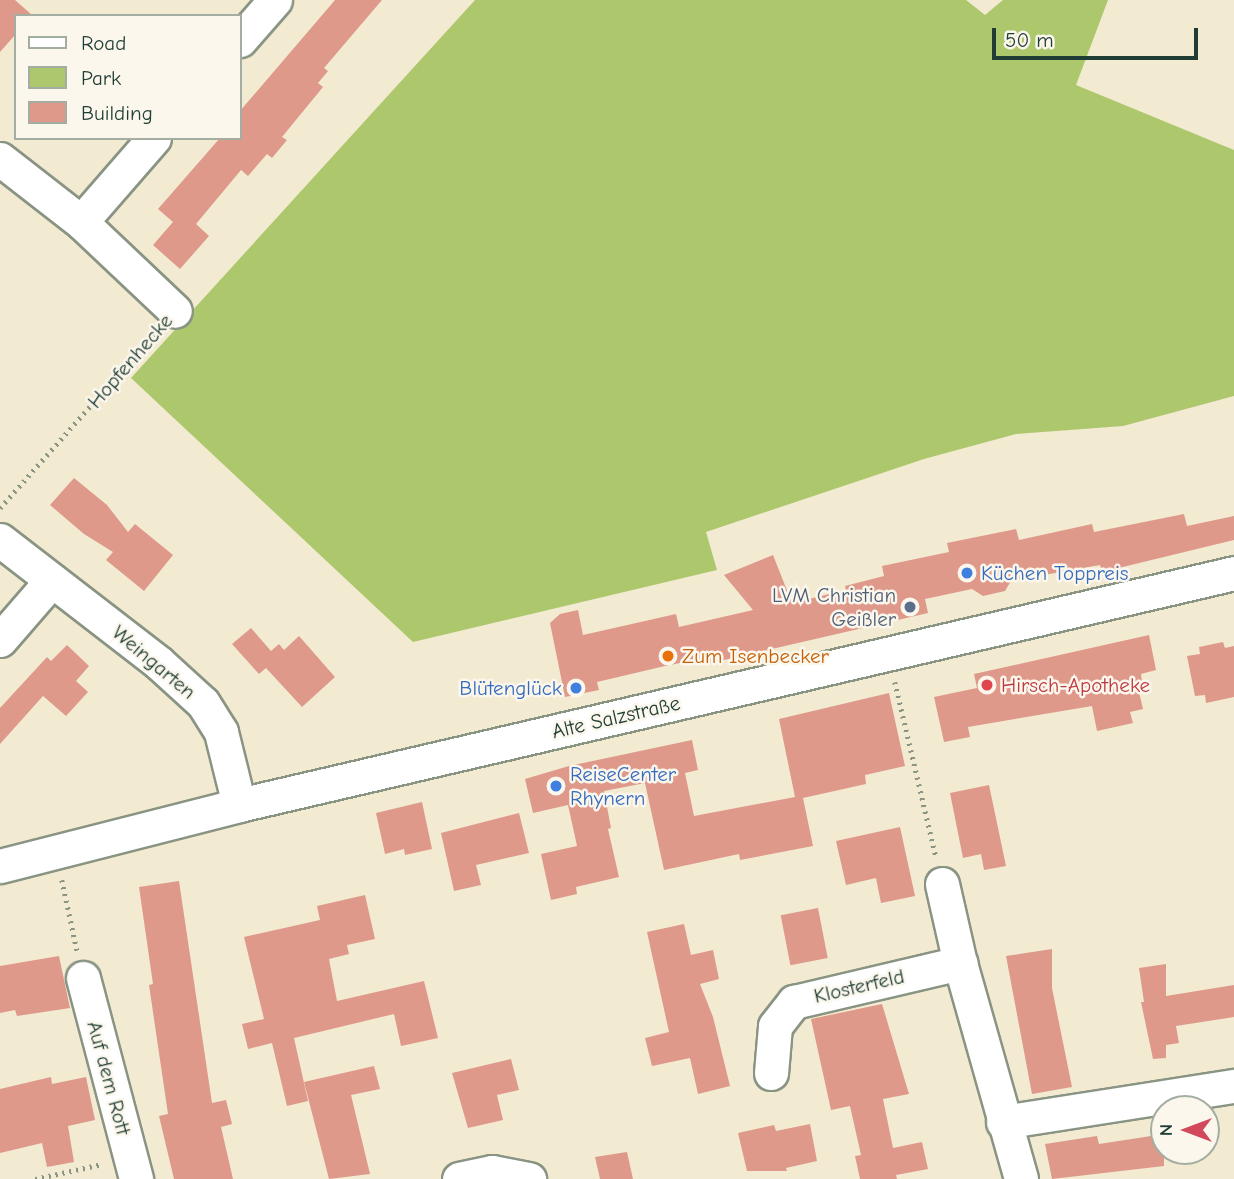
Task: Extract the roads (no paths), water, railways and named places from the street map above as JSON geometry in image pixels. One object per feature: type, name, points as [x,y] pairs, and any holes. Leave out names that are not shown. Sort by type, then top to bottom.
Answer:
[{"type":"street","points":[[242,38],[275,0]]},
{"type":"street","points":[[81,222],[152,140]]},
{"type":"street","name":"Hopfenhecke","points":[[0,159],[81,222],[175,311]]},
{"type":"street","name":"Weingarten","points":[[0,540],[159,663],[203,703],[221,732],[239,805]]},
{"type":"street","name":"Alte Salzstraße","points":[[0,866],[239,805],[1234,573]]},
{"type":"street","points":[[0,640],[52,580]]},
{"type":"street","points":[[942,884],[960,963],[1021,1179]]},
{"type":"street","name":"Klosterfeld","points":[[771,1073],[775,1026],[794,1002],[960,963]]},
{"type":"street","name":"Auf dem Rott","points":[[83,978],[133,1168]]},
{"type":"street","points":[[1003,1122],[1234,1086]]},
{"type":"street","points":[[459,1179],[492,1172],[530,1179]]},
{"type":"place","name":"Küchen Toppreis","points":[[967,573]]},
{"type":"place","name":"LVM Christian Geißler","points":[[910,607]]},
{"type":"place","name":"Zum Isenbecker","points":[[668,656]]},
{"type":"place","name":"Hirsch-Apotheke","points":[[987,685]]},
{"type":"place","name":"Blütenglück","points":[[576,688]]},
{"type":"place","name":"ReiseCenter Rhynern","points":[[556,786]]}]
